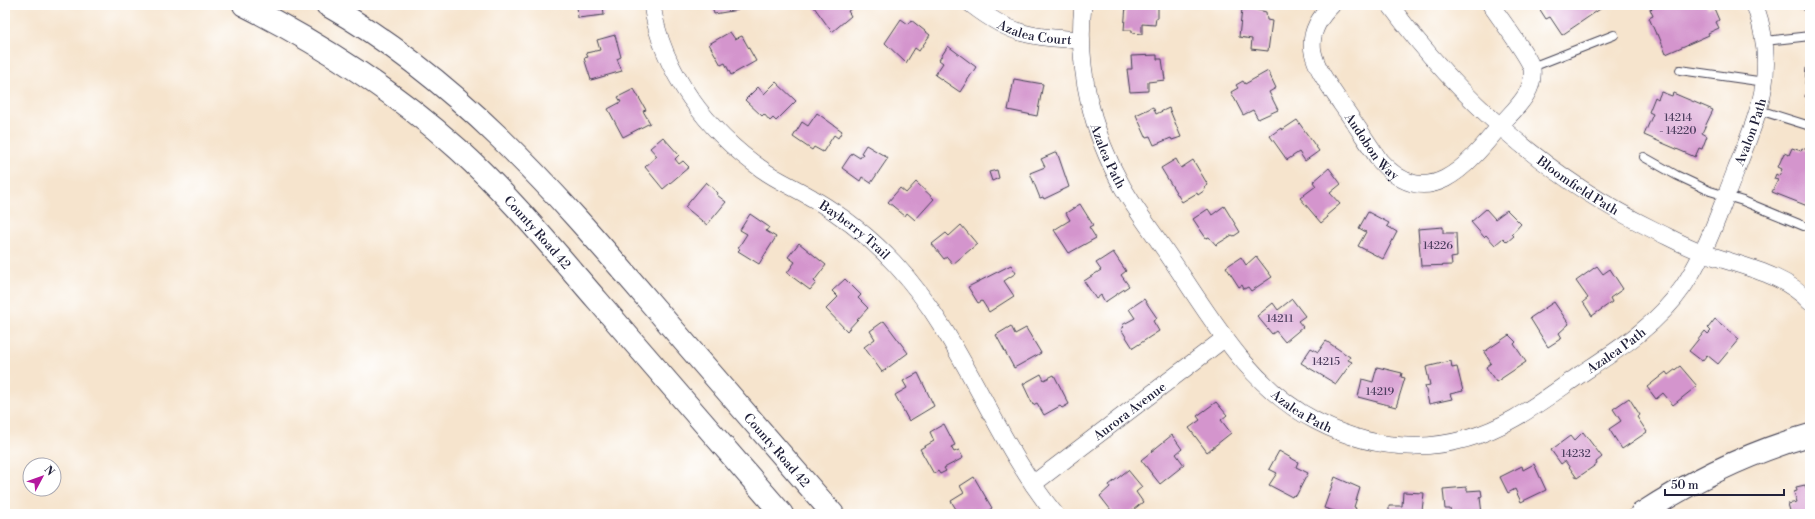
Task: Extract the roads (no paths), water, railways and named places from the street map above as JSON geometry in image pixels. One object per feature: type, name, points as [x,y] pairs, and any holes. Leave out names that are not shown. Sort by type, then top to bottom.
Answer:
[{"type":"main road","name":"County Road 42","points":[[244,5],[326,49],[399,100],[458,149],[490,180],[565,263],[782,514]]},
{"type":"main road","name":"County Road 42","points":[[327,5],[382,40],[424,71],[480,118],[553,190],[833,514]]},
{"type":"main road","points":[[1641,514],[1695,482],[1764,450],[1810,435]]},
{"type":"street","name":"Bayberry Trail","points":[[652,5],[658,32],[667,55],[678,78],[706,120],[729,143],[764,171],[825,206],[855,226],[912,282],[944,328],[1006,441],[1033,484],[1055,514]]},
{"type":"street","name":"Azalea Court","points":[[972,5],[989,18],[1024,34],[1043,38],[1081,40]]},
{"type":"street","name":"Azalea Path","points":[[1083,5],[1081,40],[1084,75],[1089,101],[1103,146],[1113,169],[1134,206],[1243,363],[1261,382],[1299,412],[1318,423],[1346,434],[1394,446],[1449,444],[1472,438],[1515,418],[1632,340],[1656,319],[1675,298],[1702,253]]},
{"type":"street","name":"Audobon Way","points":[[1332,5],[1323,14],[1316,25],[1312,37],[1314,62],[1380,161],[1389,171],[1414,183],[1427,184],[1442,181],[1456,174],[1467,164],[1528,92],[1532,84],[1532,67]]},
{"type":"street","name":"Bloomfield Path","points":[[1390,5],[1446,73],[1500,126],[1547,164],[1594,196],[1651,228],[1702,253],[1779,280],[1795,289],[1810,302]]},
{"type":"street","points":[[1491,5],[1532,67]]},
{"type":"street","name":"Avalon Path","points":[[1702,253],[1714,229],[1725,196],[1759,110],[1766,83],[1765,41],[1755,5]]},
{"type":"street","name":"Aurora Avenue","points":[[1033,484],[1225,338]]},
{"type":"lane","points":[[1532,67],[1614,35]]},
{"type":"lane","points":[[1765,41],[1810,36]]},
{"type":"lane","points":[[1680,70],[1766,83]]},
{"type":"lane","points":[[1759,110],[1810,126]]},
{"type":"lane","points":[[1644,156],[1676,175],[1710,192],[1743,201],[1804,226]]}]
